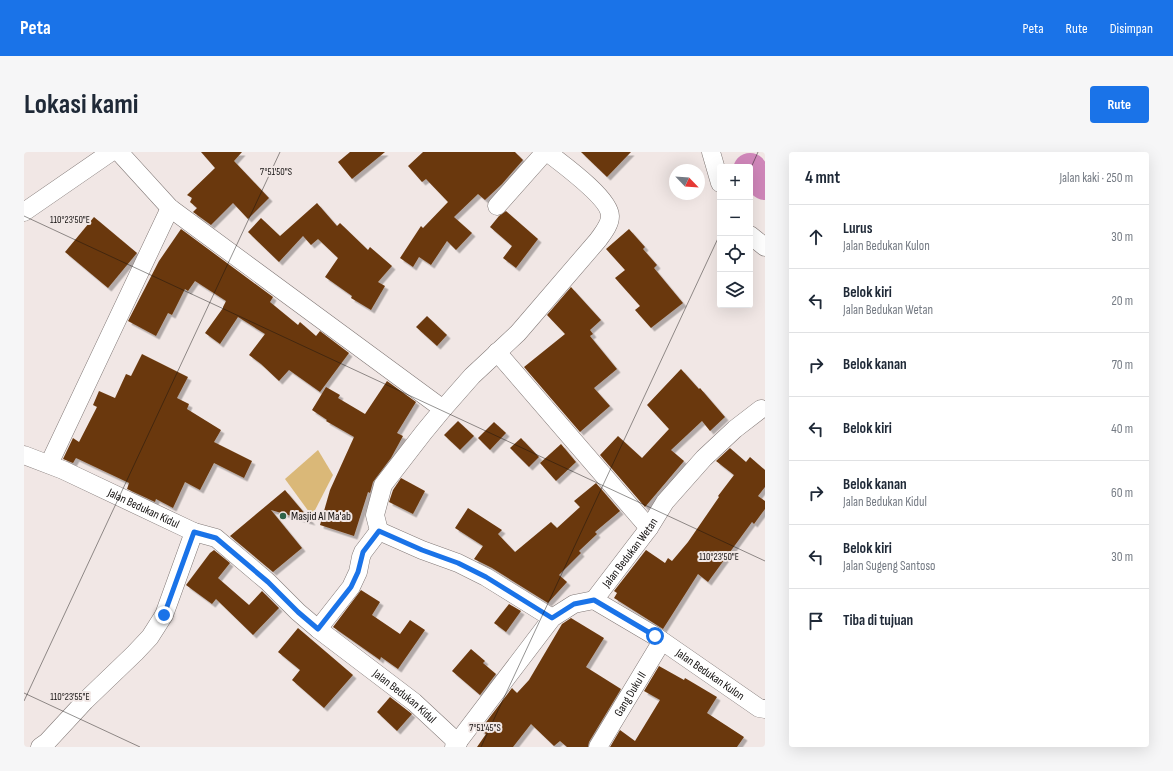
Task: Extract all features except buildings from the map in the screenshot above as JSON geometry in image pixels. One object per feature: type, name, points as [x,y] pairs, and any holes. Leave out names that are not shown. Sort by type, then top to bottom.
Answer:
[{"type":"street","points":[[24,212],[111,152]]},
{"type":"street","points":[[119,152],[170,208],[443,409]]},
{"type":"street","points":[[379,531],[375,515],[383,485],[443,409],[472,376],[518,333],[593,246],[609,224],[610,214],[608,208],[593,190],[546,152],[497,206]]},
{"type":"street","points":[[711,152],[717,173]]},
{"type":"street","points":[[49,464],[170,208]]},
{"type":"street","points":[[751,236],[765,247]]},
{"type":"street","points":[[497,352],[649,528]]},
{"type":"street","name":"Jalan Bedukan Wetan","points":[[456,745],[552,618],[574,604],[594,600],[649,528],[666,502],[704,458],[761,409]]},
{"type":"street","name":"Jalan Bedukan Kidul","points":[[24,455],[63,470],[194,532],[216,538],[268,582],[298,612],[318,629],[414,702],[456,745]]},
{"type":"street","points":[[379,531],[422,550],[458,563],[486,577],[552,618]]},
{"type":"street","points":[[318,629],[351,587],[358,572],[363,552],[379,531]]},
{"type":"street","points":[[47,745],[85,701],[150,637],[164,615],[194,532]]},
{"type":"street","name":"Jalan Bedukan Kulon","points":[[594,600],[662,641],[759,708],[765,709]]},
{"type":"street","name":"Gang Duku II","points":[[598,747],[662,641]]},
{"type":"shaded area","points":[[318,450],[333,475],[312,516],[285,479]]},
{"type":"waterway","points":[[753,174],[765,183]]},
{"type":"place","name":"Masjid Al Ma'ab","points":[[283,516]]},
{"type":"route","points":[[164,615],[194,532],[216,538],[268,582],[298,612],[318,629],[351,587],[358,572],[363,552],[379,531],[422,550],[458,563],[486,577],[552,618],[574,604],[594,600],[655,636]]}]
